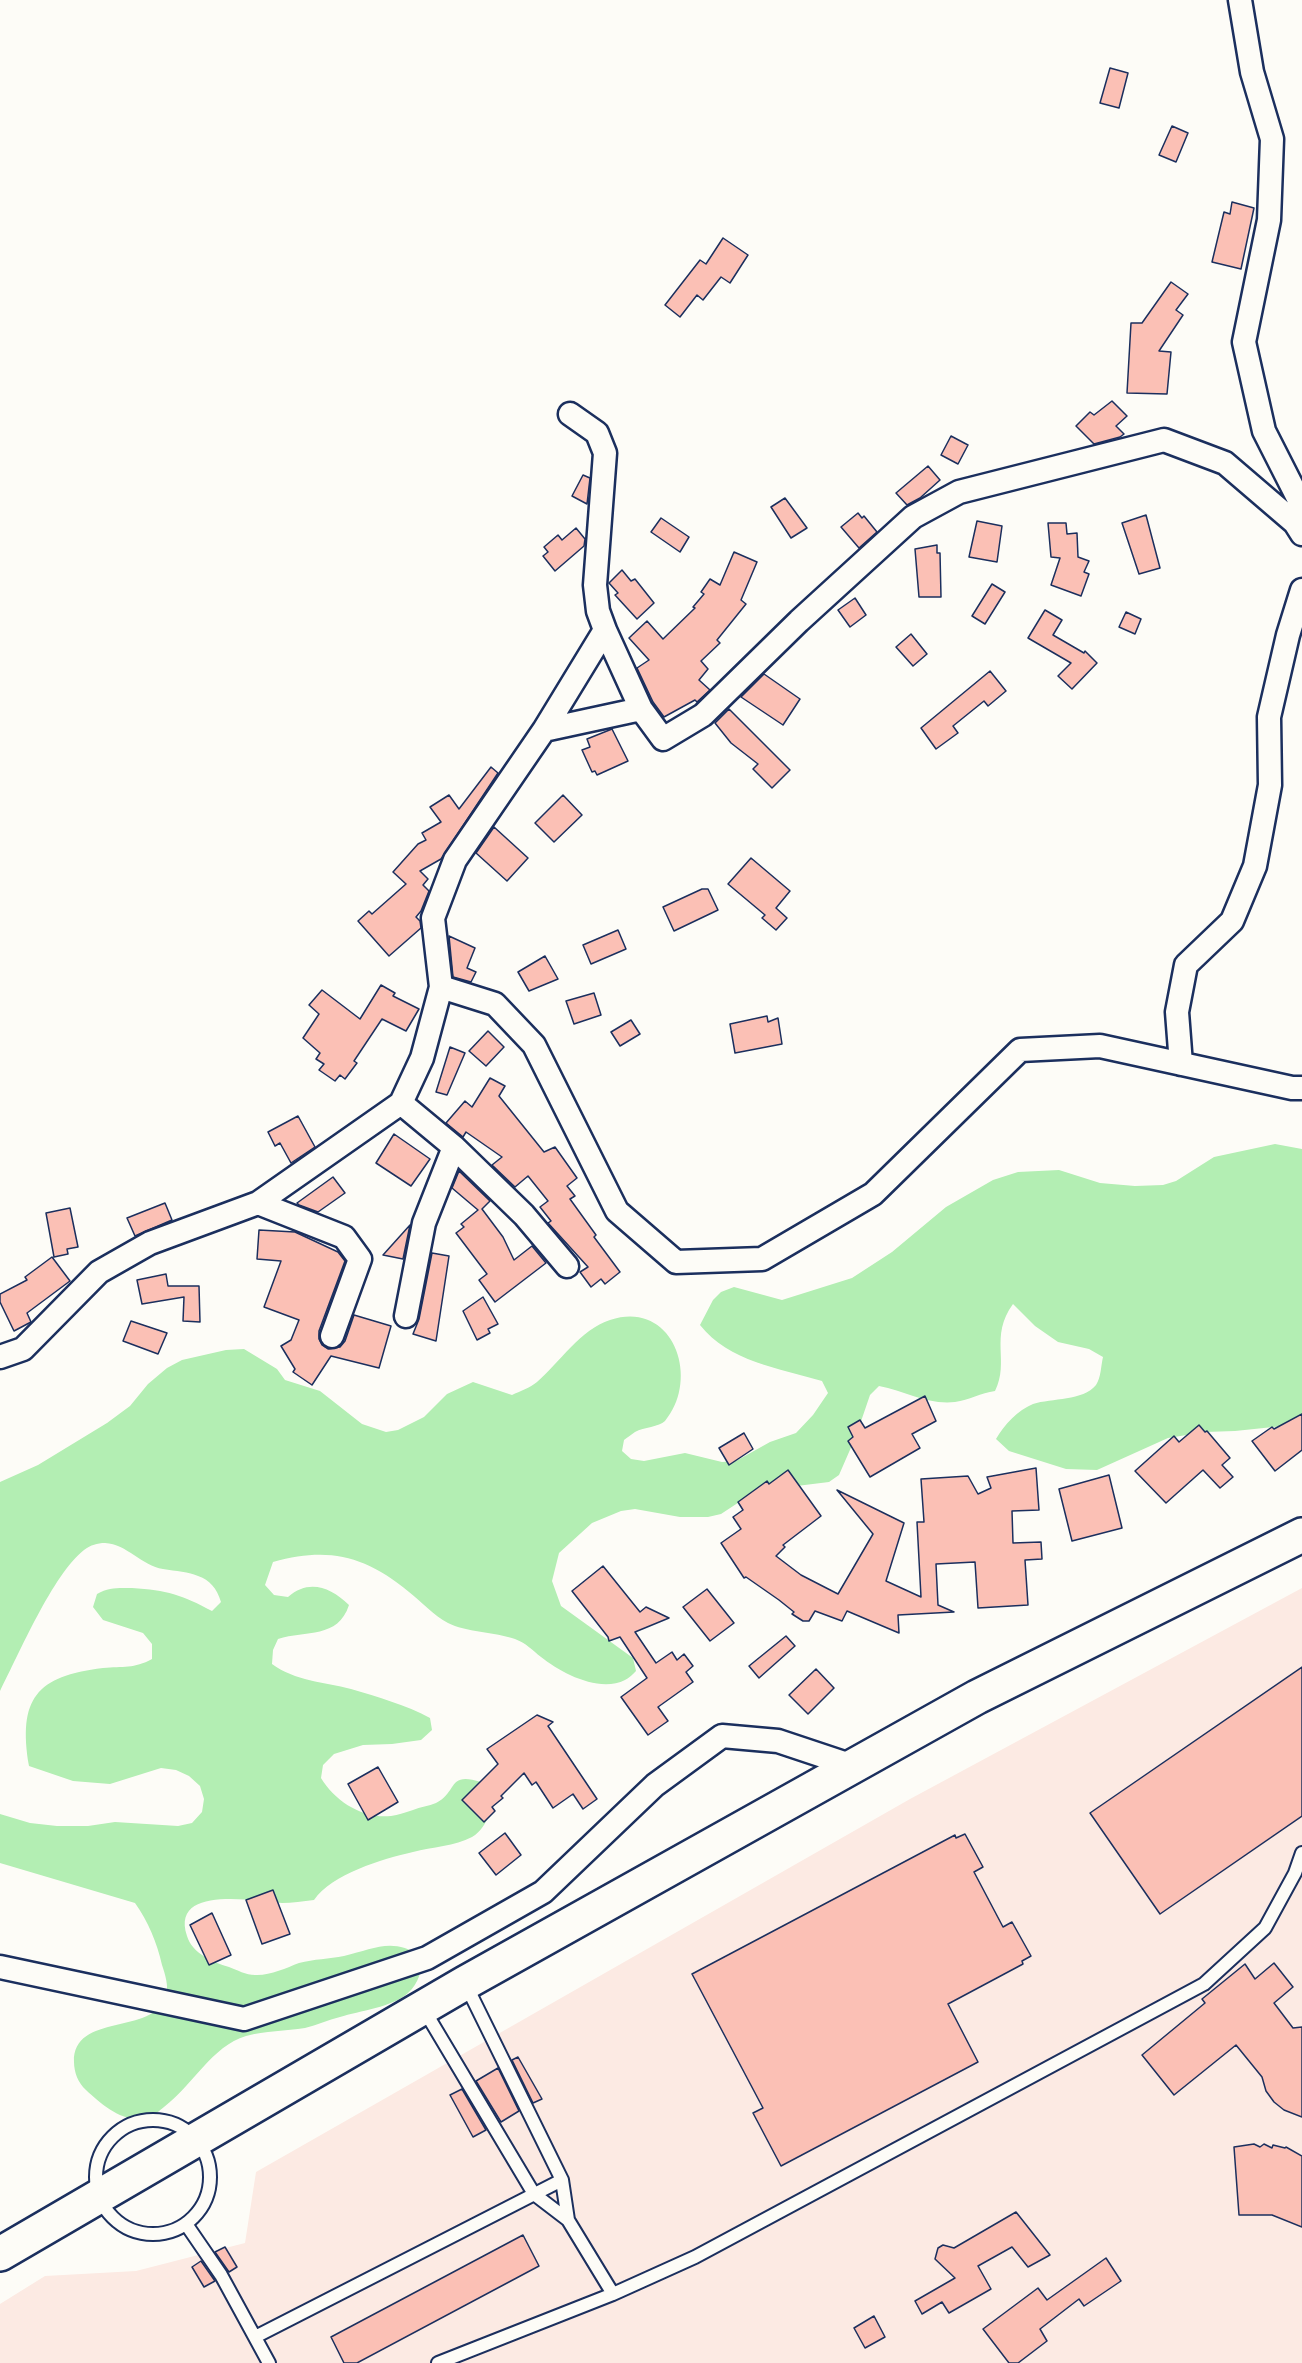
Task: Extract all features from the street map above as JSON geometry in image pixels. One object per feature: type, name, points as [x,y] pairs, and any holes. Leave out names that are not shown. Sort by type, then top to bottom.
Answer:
[{"type":"main road","points":[[0,2254],[465,1983],[977,1696],[1302,1535]]},
{"type":"street","points":[[1240,0],[1252,72],[1272,139],[1269,220],[1244,342],[1264,431],[1299,500],[1302,512]]},
{"type":"street","points":[[570,414],[597,433],[605,453],[595,585],[598,610],[641,709],[663,739],[703,715],[799,621],[913,517],[959,492],[1164,440],[1225,463],[1295,523],[1302,534]]},
{"type":"street","points":[[1181,1064],[1177,1012],[1186,965],[1232,921],[1255,866],[1270,785],[1269,717],[1288,635],[1302,590]]},
{"type":"street","points":[[0,1357],[23,1349],[99,1272],[150,1243],[258,1203],[401,1103],[422,1058],[441,987],[434,918],[455,860],[544,730],[605,630]]},
{"type":"street","points":[[544,730],[641,709]]},
{"type":"street","points":[[441,987],[495,1004],[534,1045],[617,1211],[676,1262],[762,1259],[873,1194],[1020,1050],[1100,1046],[1292,1088],[1302,1088]]},
{"type":"street","points":[[401,1103],[454,1147],[524,1215],[567,1266]]},
{"type":"street","points":[[406,1316],[424,1223],[454,1147]]},
{"type":"street","points":[[258,1203],[344,1237],[360,1259],[332,1336]]},
{"type":"street","points":[[0,1967],[244,2019],[427,1958],[543,1892],[655,1785],[722,1736],[778,1741],[853,1766]]},
{"type":"lane","points":[[438,2363],[613,2294],[696,2257],[1204,1984],[1265,1928],[1298,1872],[1302,1853]]},
{"type":"lane","points":[[465,1983],[562,2180],[568,2220]]},
{"type":"lane","points":[[423,2008],[534,2194],[568,2220],[613,2294]]},
{"type":"lane","points":[[144,2121],[158,2121],[184,2130],[195,2139],[203,2150],[210,2177],[204,2203],[186,2224],[161,2234],[135,2231],[113,2217],[104,2207],[96,2182],[97,2168],[108,2142],[118,2132],[144,2121]]},
{"type":"lane","points":[[255,2337],[562,2180]]},
{"type":"lane","points":[[186,2224],[221,2275],[269,2363]]},
{"type":"shaded area","points":[[1302,1588],[1302,2363],[0,2363],[0,2304],[45,2276],[136,2271],[245,2243],[256,2172],[910,1799]]},
{"type":"green space","points":[[1275,1144],[1302,1149],[1302,1424],[1205,1432],[1168,1438],[1097,1470],[1066,1469],[1009,1451],[996,1439],[1012,1418],[1033,1404],[1075,1396],[1090,1390],[1099,1379],[1103,1357],[1089,1349],[1058,1342],[1035,1326],[1013,1304],[1002,1327],[1001,1369],[995,1391],[960,1401],[945,1402],[926,1400],[879,1386],[870,1395],[839,1475],[829,1482],[756,1491],[721,1514],[708,1517],[680,1517],[635,1509],[621,1511],[592,1523],[559,1553],[552,1581],[561,1606],[633,1658],[636,1671],[626,1679],[615,1683],[592,1683],[559,1669],[519,1641],[448,1623],[392,1579],[361,1562],[328,1555],[311,1555],[273,1562],[265,1585],[274,1595],[288,1597],[296,1591],[312,1587],[327,1590],[349,1605],[344,1616],[329,1628],[278,1639],[273,1650],[272,1664],[300,1678],[371,1695],[402,1705],[430,1718],[432,1730],[421,1740],[363,1745],[334,1754],[323,1765],[321,1778],[327,1786],[350,1807],[370,1815],[391,1816],[436,1803],[448,1794],[458,1781],[470,1779],[481,1782],[490,1815],[472,1837],[387,1859],[359,1869],[333,1883],[314,1900],[282,1903],[218,1900],[202,1903],[191,1909],[185,1920],[187,1936],[198,1952],[216,1962],[252,1975],[266,1974],[299,1963],[344,1956],[383,1946],[411,1950],[421,1956],[421,1967],[415,1985],[402,1998],[305,2028],[253,2034],[234,2041],[212,2057],[174,2098],[150,2117],[132,2119],[123,2116],[107,2108],[83,2087],[77,2077],[74,2062],[77,2046],[86,2036],[146,2016],[159,2008],[166,1996],[166,1980],[158,1949],[135,1903],[0,1863],[0,1814],[30,1823],[57,1826],[88,1826],[115,1822],[178,1826],[192,1823],[202,1812],[204,1799],[200,1786],[189,1776],[176,1770],[161,1768],[110,1784],[73,1781],[29,1766],[26,1724],[30,1708],[37,1695],[47,1685],[62,1677],[103,1668],[134,1666],[152,1659],[152,1644],[143,1633],[103,1620],[93,1607],[97,1594],[118,1588],[155,1590],[183,1597],[212,1611],[221,1602],[212,1585],[199,1576],[155,1567],[113,1544],[102,1543],[92,1546],[72,1561],[60,1577],[0,1691],[0,1482],[38,1465],[107,1423],[130,1406],[148,1384],[167,1368],[182,1360],[226,1350],[244,1349],[277,1369],[285,1380],[320,1391],[362,1424],[386,1432],[398,1430],[424,1417],[447,1394],[473,1382],[512,1395],[525,1389],[537,1382],[571,1347],[599,1324],[632,1317],[650,1321],[665,1331],[675,1346],[680,1365],[680,1384],[676,1403],[665,1421],[634,1433],[624,1440],[622,1451],[631,1459],[644,1461],[685,1453],[722,1462],[736,1461],[770,1442],[796,1433],[813,1415],[828,1393],[822,1381],[740,1356],[725,1348],[712,1337],[700,1325],[713,1300],[721,1292],[734,1287],[782,1300],[852,1278],[892,1252],[946,1207],[993,1180],[1018,1172],[1059,1170],[1100,1183],[1135,1186],[1163,1185],[1176,1181],[1214,1157]]},
{"type":"building","points":[[1110,68],[1128,73],[1119,108],[1100,103]]},
{"type":"building","points":[[1172,126],[1188,133],[1176,162],[1159,155]]},
{"type":"building","points":[[1232,202],[1254,208],[1241,269],[1212,262],[1224,212],[1230,214]]},
{"type":"building","points":[[723,238],[748,255],[730,283],[721,277],[703,300],[697,295],[680,317],[665,305],[700,260],[706,264]]},
{"type":"building","points":[[1171,282],[1188,294],[1176,310],[1183,315],[1159,351],[1171,352],[1167,394],[1127,393],[1131,323],[1142,323]]},
{"type":"building","points":[[1112,401],[1127,416],[1116,426],[1124,434],[1094,444],[1076,426],[1090,412],[1094,415]]},
{"type":"building","points":[[951,436],[968,445],[958,464],[941,455]]},
{"type":"building","points":[[928,466],[940,480],[920,498],[907,505],[896,493]]},
{"type":"building","points":[[583,475],[590,478],[587,504],[572,496]]},
{"type":"building","points":[[785,498],[807,528],[791,538],[771,507]]},
{"type":"building","points":[[858,513],[862,518],[864,516],[877,532],[859,548],[841,527]]},
{"type":"building","points":[[1146,515],[1160,568],[1139,574],[1122,523]]},
{"type":"building","points":[[661,518],[689,537],[680,552],[651,532]]},
{"type":"building","points":[[977,521],[1002,526],[997,562],[969,557]]},
{"type":"building","points":[[1048,523],[1066,523],[1067,534],[1077,533],[1078,557],[1089,561],[1084,572],[1089,574],[1081,596],[1051,585],[1060,558],[1051,557]]},
{"type":"building","points":[[576,528],[585,539],[584,546],[555,571],[543,556],[548,552],[544,547],[558,535],[562,540]]},
{"type":"building","points":[[937,545],[937,553],[940,553],[941,597],[919,597],[915,549]]},
{"type":"building","points":[[734,552],[757,562],[741,600],[746,604],[717,640],[720,643],[701,661],[708,669],[699,680],[710,690],[697,702],[695,700],[664,717],[653,702],[637,668],[649,660],[629,638],[647,621],[663,639],[695,608],[693,607],[704,594],[701,592],[710,579],[720,585]]},
{"type":"building","points":[[622,570],[631,581],[635,579],[654,603],[637,619],[615,595],[618,593],[609,583]]},
{"type":"building","points":[[992,584],[1005,592],[985,624],[972,616]]},
{"type":"building","points":[[855,598],[866,615],[850,627],[838,610]]},
{"type":"building","points":[[1045,610],[1062,620],[1053,635],[1084,653],[1085,651],[1097,663],[1072,689],[1058,676],[1071,663],[1028,638]]},
{"type":"building","points":[[1126,612],[1141,619],[1135,634],[1119,627]]},
{"type":"building","points":[[911,634],[927,654],[913,666],[896,647]]},
{"type":"building","points":[[990,671],[1006,691],[988,706],[984,701],[953,726],[958,733],[936,749],[921,728]]},
{"type":"building","points":[[764,674],[800,699],[783,725],[741,697]]},
{"type":"building","points":[[729,709],[790,770],[772,788],[753,769],[758,764],[731,743],[715,723]]},
{"type":"building","points":[[612,729],[628,761],[597,775],[595,771],[592,772],[582,750],[590,747],[587,739]]},
{"type":"building","points":[[491,767],[498,773],[441,859],[420,871],[428,879],[423,885],[429,891],[416,917],[420,921],[421,928],[389,956],[358,921],[369,911],[372,914],[406,884],[393,872],[418,844],[426,840],[422,833],[441,822],[430,807],[449,795],[459,809]]},
{"type":"building","points":[[563,795],[582,815],[554,842],[535,823]]},
{"type":"building","points":[[494,827],[528,858],[507,881],[476,853]]},
{"type":"building","points":[[751,858],[790,891],[776,908],[787,918],[776,930],[762,918],[765,915],[728,884]]},
{"type":"building","points":[[702,889],[708,889],[718,910],[674,931],[663,907]]},
{"type":"building","points":[[618,930],[626,949],[591,964],[583,945]]},
{"type":"building","points":[[449,936],[475,948],[467,968],[476,972],[471,982],[453,977]]},
{"type":"building","points":[[545,956],[558,979],[529,991],[518,972]]},
{"type":"building","points":[[381,985],[395,993],[393,996],[419,1009],[406,1031],[382,1019],[354,1061],[357,1063],[345,1079],[340,1075],[335,1081],[319,1070],[324,1064],[316,1059],[320,1053],[303,1038],[319,1014],[309,1005],[322,990],[360,1019]]},
{"type":"building","points":[[594,993],[601,1015],[574,1024],[566,1001]]},
{"type":"building","points":[[767,1016],[768,1022],[778,1018],[782,1044],[735,1053],[730,1024]]},
{"type":"building","points":[[631,1020],[640,1034],[620,1046],[611,1032]]},
{"type":"building","points":[[488,1031],[504,1047],[486,1066],[469,1051]]},
{"type":"building","points":[[450,1047],[465,1053],[447,1095],[436,1092]]},
{"type":"building","points":[[490,1078],[505,1086],[499,1096],[544,1152],[555,1147],[577,1178],[567,1186],[575,1196],[570,1199],[620,1272],[605,1284],[601,1279],[591,1287],[580,1272],[588,1267],[548,1223],[551,1221],[540,1207],[548,1201],[528,1176],[515,1187],[492,1165],[502,1157],[466,1132],[463,1137],[446,1123],[465,1101],[472,1107]]},
{"type":"building","points":[[298,1116],[315,1147],[291,1163],[280,1143],[275,1146],[268,1132]]},
{"type":"building","points":[[394,1134],[430,1159],[411,1186],[376,1163]]},
{"type":"building","points":[[459,1171],[490,1201],[482,1209],[503,1237],[514,1260],[532,1246],[546,1263],[495,1302],[479,1280],[487,1274],[456,1233],[464,1227],[461,1224],[478,1210],[452,1188]]},
{"type":"building","points":[[333,1177],[345,1193],[318,1212],[297,1203]]},
{"type":"building","points":[[165,1203],[172,1220],[135,1236],[127,1218]]},
{"type":"building","points":[[70,1208],[78,1247],[67,1249],[68,1254],[54,1257],[46,1213]]},
{"type":"building","points":[[410,1225],[403,1259],[383,1255]]},
{"type":"building","points":[[259,1230],[295,1232],[338,1252],[345,1261],[319,1331],[319,1339],[328,1349],[340,1347],[345,1341],[354,1315],[391,1326],[379,1368],[331,1356],[312,1385],[293,1372],[295,1369],[281,1346],[291,1340],[299,1320],[264,1307],[281,1261],[257,1259]]},
{"type":"building","points":[[432,1253],[449,1256],[436,1341],[413,1334],[419,1319]]},
{"type":"building","points":[[52,1257],[70,1281],[27,1313],[31,1322],[14,1331],[0,1302],[0,1294],[27,1280],[25,1277]]},
{"type":"building","points":[[166,1274],[168,1286],[199,1286],[200,1322],[183,1321],[184,1297],[142,1304],[137,1280]]},
{"type":"building","points":[[483,1297],[498,1324],[488,1329],[490,1333],[477,1340],[463,1311]]},
{"type":"building","points":[[131,1321],[167,1333],[158,1354],[123,1341]]},
{"type":"building","points":[[925,1396],[936,1421],[912,1434],[920,1448],[870,1477],[848,1441],[853,1437],[848,1427],[860,1420],[865,1428]]},
{"type":"building","points":[[1302,1414],[1302,1450],[1275,1471],[1252,1441],[1272,1427],[1274,1429]]},
{"type":"building","points":[[1199,1425],[1230,1458],[1222,1465],[1233,1477],[1220,1488],[1203,1470],[1166,1503],[1135,1471],[1174,1436],[1179,1442]]},
{"type":"building","points":[[744,1433],[753,1449],[729,1465],[719,1448]]},
{"type":"building","points":[[1036,1468],[1039,1510],[1012,1511],[1013,1543],[1041,1542],[1042,1559],[1025,1560],[1028,1605],[978,1608],[975,1562],[936,1564],[938,1605],[954,1612],[898,1615],[899,1633],[847,1611],[842,1621],[815,1611],[809,1621],[803,1621],[792,1614],[794,1612],[779,1600],[746,1577],[744,1578],[721,1543],[741,1529],[733,1517],[743,1510],[738,1502],[767,1481],[769,1484],[788,1470],[821,1516],[783,1545],[785,1547],[776,1556],[801,1575],[838,1594],[873,1534],[837,1490],[904,1523],[886,1581],[921,1597],[917,1522],[924,1522],[921,1479],[968,1476],[978,1494],[991,1488],[987,1477]]},
{"type":"building","points":[[1109,1475],[1122,1528],[1072,1541],[1059,1489]]},
{"type":"building","points":[[603,1566],[640,1612],[646,1607],[669,1618],[635,1632],[656,1663],[672,1652],[677,1660],[684,1654],[693,1666],[686,1672],[693,1682],[658,1707],[668,1721],[648,1735],[621,1697],[647,1678],[620,1637],[609,1641],[572,1591]]},
{"type":"building","points":[[707,1589],[734,1623],[710,1641],[683,1607]]},
{"type":"building","points":[[786,1636],[795,1646],[759,1678],[749,1666]]},
{"type":"building","points":[[1302,1667],[1302,1816],[1160,1914],[1090,1813]]},
{"type":"building","points":[[816,1669],[834,1688],[808,1714],[789,1695]]},
{"type":"building","points":[[537,1715],[553,1722],[548,1726],[597,1799],[583,1809],[573,1794],[553,1808],[536,1782],[532,1785],[524,1773],[501,1796],[503,1798],[492,1807],[495,1811],[484,1822],[462,1800],[498,1764],[487,1749]]},
{"type":"building","points":[[378,1767],[398,1802],[368,1820],[348,1784]]},
{"type":"building","points":[[505,1833],[521,1855],[496,1875],[479,1853]]},
{"type":"building","points":[[965,1834],[983,1867],[974,1872],[1003,1927],[1012,1922],[1031,1956],[1022,1961],[1023,1964],[948,2004],[978,2062],[781,2166],[753,2113],[763,2108],[692,1974],[955,1835],[956,1838]]},
{"type":"building","points":[[273,1890],[290,1934],[262,1944],[246,1900]]},
{"type":"building","points":[[212,1913],[231,1955],[209,1965],[190,1925]]},
{"type":"building","points":[[1274,1963],[1293,1987],[1274,2003],[1293,2028],[1302,2027],[1302,2117],[1284,2110],[1274,2102],[1266,2091],[1262,2077],[1236,2045],[1174,2095],[1142,2055],[1205,2003],[1202,1999],[1245,1964],[1255,1979]]},
{"type":"building","points":[[518,2057],[542,2099],[533,2103],[512,2060]]},
{"type":"building","points":[[498,2068],[519,2111],[501,2122],[476,2081]]},
{"type":"building","points":[[462,2089],[486,2130],[473,2137],[450,2095]]},
{"type":"building","points":[[1254,2144],[1260,2147],[1264,2144],[1272,2148],[1273,2145],[1286,2147],[1302,2156],[1302,2227],[1272,2215],[1239,2215],[1234,2147]]},
{"type":"building","points":[[1016,2212],[1050,2255],[1028,2267],[1012,2247],[978,2266],[991,2289],[949,2313],[942,2302],[922,2314],[915,2301],[955,2278],[935,2259],[938,2248],[943,2245],[954,2248]]},
{"type":"building","points":[[523,2235],[539,2266],[357,2363],[344,2363],[331,2337]]},
{"type":"building","points":[[225,2247],[237,2267],[229,2272],[215,2252]]},
{"type":"building","points":[[1106,2258],[1121,2281],[1084,2306],[1079,2299],[1040,2329],[1047,2341],[1018,2363],[1009,2363],[983,2329],[1038,2288],[1047,2300]]},
{"type":"building","points":[[201,2261],[215,2281],[204,2287],[192,2267]]},
{"type":"building","points":[[874,2316],[885,2337],[865,2348],[854,2328]]}]
